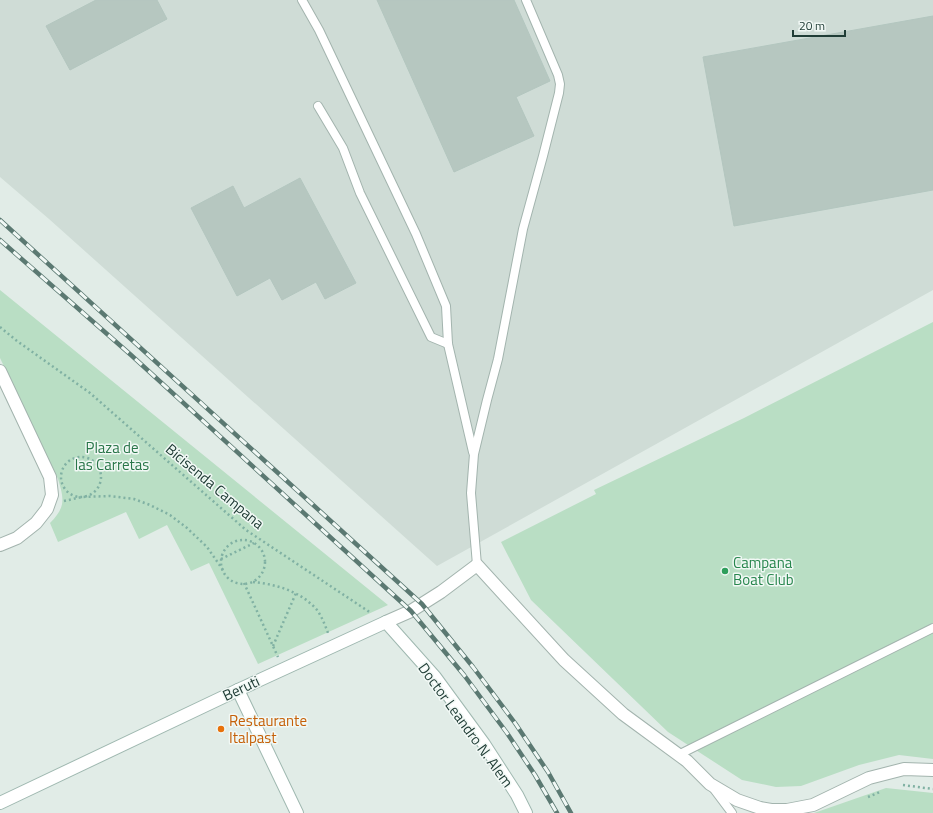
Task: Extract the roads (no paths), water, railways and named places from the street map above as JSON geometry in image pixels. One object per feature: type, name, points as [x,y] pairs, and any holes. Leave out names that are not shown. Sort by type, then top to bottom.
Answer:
[{"type":"street","points":[[0,371],[50,477],[50,499],[47,509],[36,523],[17,538],[0,545]]},
{"type":"street","points":[[477,565],[564,660],[623,714],[687,761],[710,784],[737,800],[772,811],[787,810],[814,805],[869,778],[904,769],[933,770]]},
{"type":"street","name":"Beruti","points":[[0,803],[238,690],[411,611],[441,592],[477,565]]},
{"type":"street","name":"Doctor Leandro N. Alem","points":[[386,622],[439,683],[484,744],[517,795],[526,813]]},
{"type":"street","points":[[238,690],[297,813]]},
{"type":"lane","points":[[302,0],[319,30],[416,234],[446,306],[448,344],[474,454]]},
{"type":"lane","points":[[477,565],[470,493],[474,454],[498,360],[523,229],[543,156],[560,84],[558,75],[526,0]]},
{"type":"lane","points":[[318,106],[343,148],[360,193],[432,337],[448,344]]},
{"type":"lane","points":[[678,755],[933,628]]},
{"type":"lane","points":[[710,784],[732,813]]},
{"type":"railway","points":[[0,220],[422,604],[473,667],[515,723],[548,772],[571,813]]},
{"type":"railway","points":[[0,240],[131,355],[411,611],[464,675],[507,733],[535,775],[557,813]]},
{"type":"place","name":"Campana Boat Club","points":[[725,571]]},
{"type":"place","name":"Restaurante Italpast","points":[[221,729]]},
{"type":"park label","name":"Plaza de las Carretas","points":[[112,456]]}]
